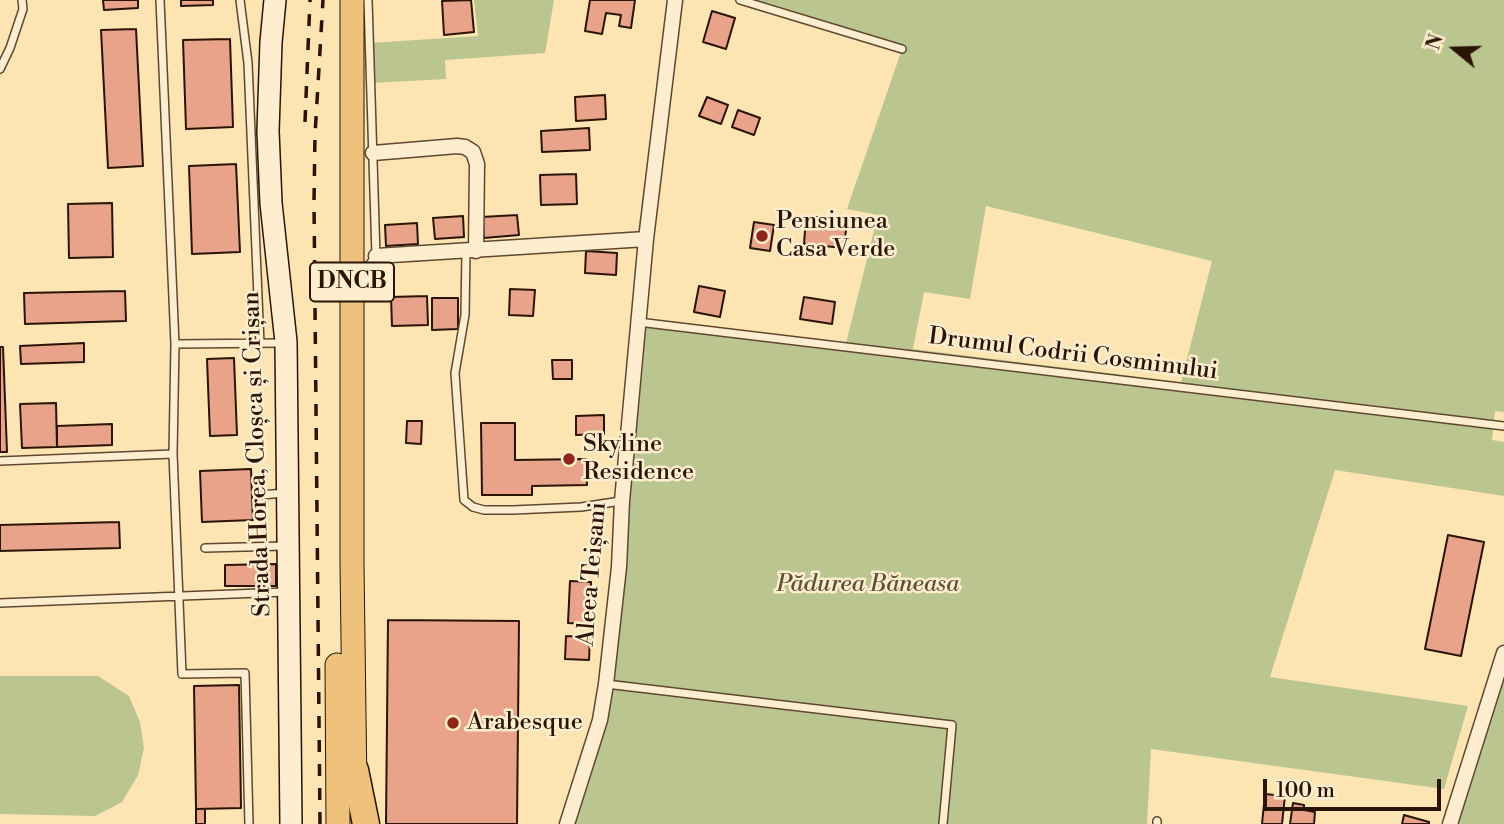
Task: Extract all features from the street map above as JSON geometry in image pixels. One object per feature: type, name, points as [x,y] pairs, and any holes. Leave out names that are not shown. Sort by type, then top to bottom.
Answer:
[{"type":"highway","points":[[355,770],[366,824]]},
{"type":"main road","name":"DNCB","points":[[339,0],[344,564],[354,697],[356,824]]},
{"type":"main road","name":"DNCB","points":[[338,824],[352,0]]},
{"type":"street","name":"Strada Horea, Cloșca și Crișan","points":[[275,0],[268,131],[271,204],[286,342],[291,824]]},
{"type":"street","name":"Aleea Teișani","points":[[567,824],[600,720],[606,684],[619,567],[637,322],[675,0]]},
{"type":"street","points":[[373,153],[457,146],[465,146],[473,152],[477,164],[471,251]]},
{"type":"street","points":[[376,256],[646,239]]},
{"type":"street","points":[[1450,824],[1504,653]]},
{"type":"lane","points":[[0,69],[19,22],[23,9],[22,0]]},
{"type":"lane","points":[[160,0],[175,344],[173,454],[182,674],[245,673],[249,824]]},
{"type":"lane","points":[[240,0],[248,63],[260,344]]},
{"type":"lane","points":[[363,287],[363,273],[376,256],[368,0]]},
{"type":"lane","points":[[740,0],[902,49]]},
{"type":"lane","points":[[471,251],[465,315],[455,373],[464,499],[473,507],[504,510],[581,507],[622,501]]},
{"type":"lane","name":"Drumul Codrii Cosminului","points":[[637,322],[1504,426]]},
{"type":"lane","points":[[175,344],[286,342]]},
{"type":"lane","points":[[0,461],[173,454]]},
{"type":"lane","points":[[261,495],[289,493]]},
{"type":"lane","points":[[205,548],[289,546]]},
{"type":"lane","points":[[0,603],[289,592]]},
{"type":"lane","points":[[606,684],[952,725],[943,824]]},
{"type":"green space","points":[[474,0],[554,0],[545,53],[445,60],[446,79],[372,83],[370,43],[478,36]]},
{"type":"green space","name":"Pădurea Băneasa","points":[[740,0],[1504,0],[1504,412],[1495,411],[1492,440],[1504,442],[1504,496],[1335,470],[1270,677],[1468,706],[1444,789],[1151,749],[1147,824],[567,824],[600,720],[637,322],[845,347],[878,215],[847,209],[902,49]],"holes":[[[986,206],[1212,261],[1181,382],[913,349],[924,292],[970,299]]]},
{"type":"green space","points":[[1504,672],[1504,824],[1455,824]]},
{"type":"green space","points":[[0,676],[98,676],[129,696],[140,722],[144,748],[138,775],[122,802],[95,816],[0,814]]},
{"type":"building","points":[[103,0],[138,0],[138,8],[104,10]]},
{"type":"building","points":[[181,0],[213,0],[213,5],[181,6]]},
{"type":"building","points":[[471,0],[474,32],[444,35],[442,1]]},
{"type":"building","points":[[590,0],[635,0],[631,28],[619,26],[621,15],[606,13],[602,34],[585,31]]},
{"type":"building","points":[[712,11],[735,18],[726,49],[703,42]]},
{"type":"building","points":[[136,29],[143,166],[108,168],[101,30]]},
{"type":"building","points":[[230,39],[233,127],[186,129],[183,40]]},
{"type":"building","points":[[605,95],[606,119],[576,121],[575,97]]},
{"type":"building","points":[[707,97],[728,105],[721,124],[699,116]]},
{"type":"building","points":[[738,110],[760,118],[754,135],[732,127]]},
{"type":"building","points":[[589,128],[590,150],[542,152],[541,131]]},
{"type":"building","points":[[236,164],[240,252],[192,254],[189,166]]},
{"type":"building","points":[[576,174],[577,204],[541,205],[540,175]]},
{"type":"building","points":[[112,203],[113,257],[69,258],[68,204]]},
{"type":"building","points":[[517,215],[519,235],[484,238],[482,217]]},
{"type":"building","points":[[463,216],[464,237],[435,239],[433,218]]},
{"type":"building","points":[[806,216],[847,220],[844,248],[804,244]]},
{"type":"building","name":"Pensiunea Casa Verde","points":[[754,222],[774,225],[770,251],[750,248]]},
{"type":"building","points":[[417,223],[418,244],[386,246],[385,225]]},
{"type":"building","points":[[586,251],[617,253],[616,275],[585,273]]},
{"type":"building","points":[[699,286],[725,291],[720,317],[694,312]]},
{"type":"building","points":[[510,289],[535,290],[533,316],[509,315]]},
{"type":"building","points":[[125,291],[126,321],[25,324],[24,293]]},
{"type":"building","points":[[427,296],[428,325],[392,326],[391,297]]},
{"type":"building","points":[[804,297],[835,302],[832,324],[800,319]]},
{"type":"building","points":[[432,298],[458,298],[458,329],[432,330]]},
{"type":"building","points":[[84,343],[84,362],[21,364],[20,346]]},
{"type":"building","points":[[0,347],[3,347],[7,452],[0,452]]},
{"type":"building","points":[[234,358],[237,435],[210,436],[207,359]]},
{"type":"building","points":[[552,360],[572,360],[572,379],[553,379]]},
{"type":"building","points":[[56,403],[57,447],[22,448],[20,404]]},
{"type":"building","points":[[604,415],[604,434],[576,435],[576,416]]},
{"type":"building","points":[[407,421],[422,421],[421,444],[406,443]]},
{"type":"building","name":"Skyline Residence","points":[[481,423],[515,423],[515,460],[586,459],[587,485],[532,486],[532,495],[482,495]]},
{"type":"building","points":[[112,424],[112,445],[57,447],[57,426]]},
{"type":"building","points":[[251,469],[253,520],[202,522],[200,471]]},
{"type":"building","points":[[119,522],[120,548],[0,551],[0,525]]},
{"type":"building","points":[[1448,535],[1484,542],[1461,656],[1425,649]]},
{"type":"building","points":[[276,564],[276,586],[225,586],[225,565]]},
{"type":"building","points":[[570,581],[591,582],[589,624],[568,623]]},
{"type":"building","name":"Arabesque","points":[[388,620],[519,621],[517,824],[386,824]]},
{"type":"building","points":[[566,636],[590,637],[589,660],[565,659]]},
{"type":"building","points":[[239,685],[241,808],[196,809],[194,686]]},
{"type":"building","points":[[1265,794],[1285,796],[1282,824],[1262,824]]},
{"type":"building","points":[[1293,803],[1304,805],[1304,810],[1315,812],[1314,824],[1290,824]]},
{"type":"building","points":[[196,809],[205,809],[205,824],[196,824]]},
{"type":"building","points":[[1404,815],[1429,822],[1429,824],[1402,824]]},
{"type":"railway","points":[[305,122],[310,0]]},
{"type":"railway","points":[[320,824],[314,202],[323,0]]},
{"type":"place","name":"Pensiunea Casa Verde","points":[[762,236]]},
{"type":"place","name":"Skyline Residence","points":[[569,459]]},
{"type":"place","name":"Arabesque","points":[[453,723]]}]
